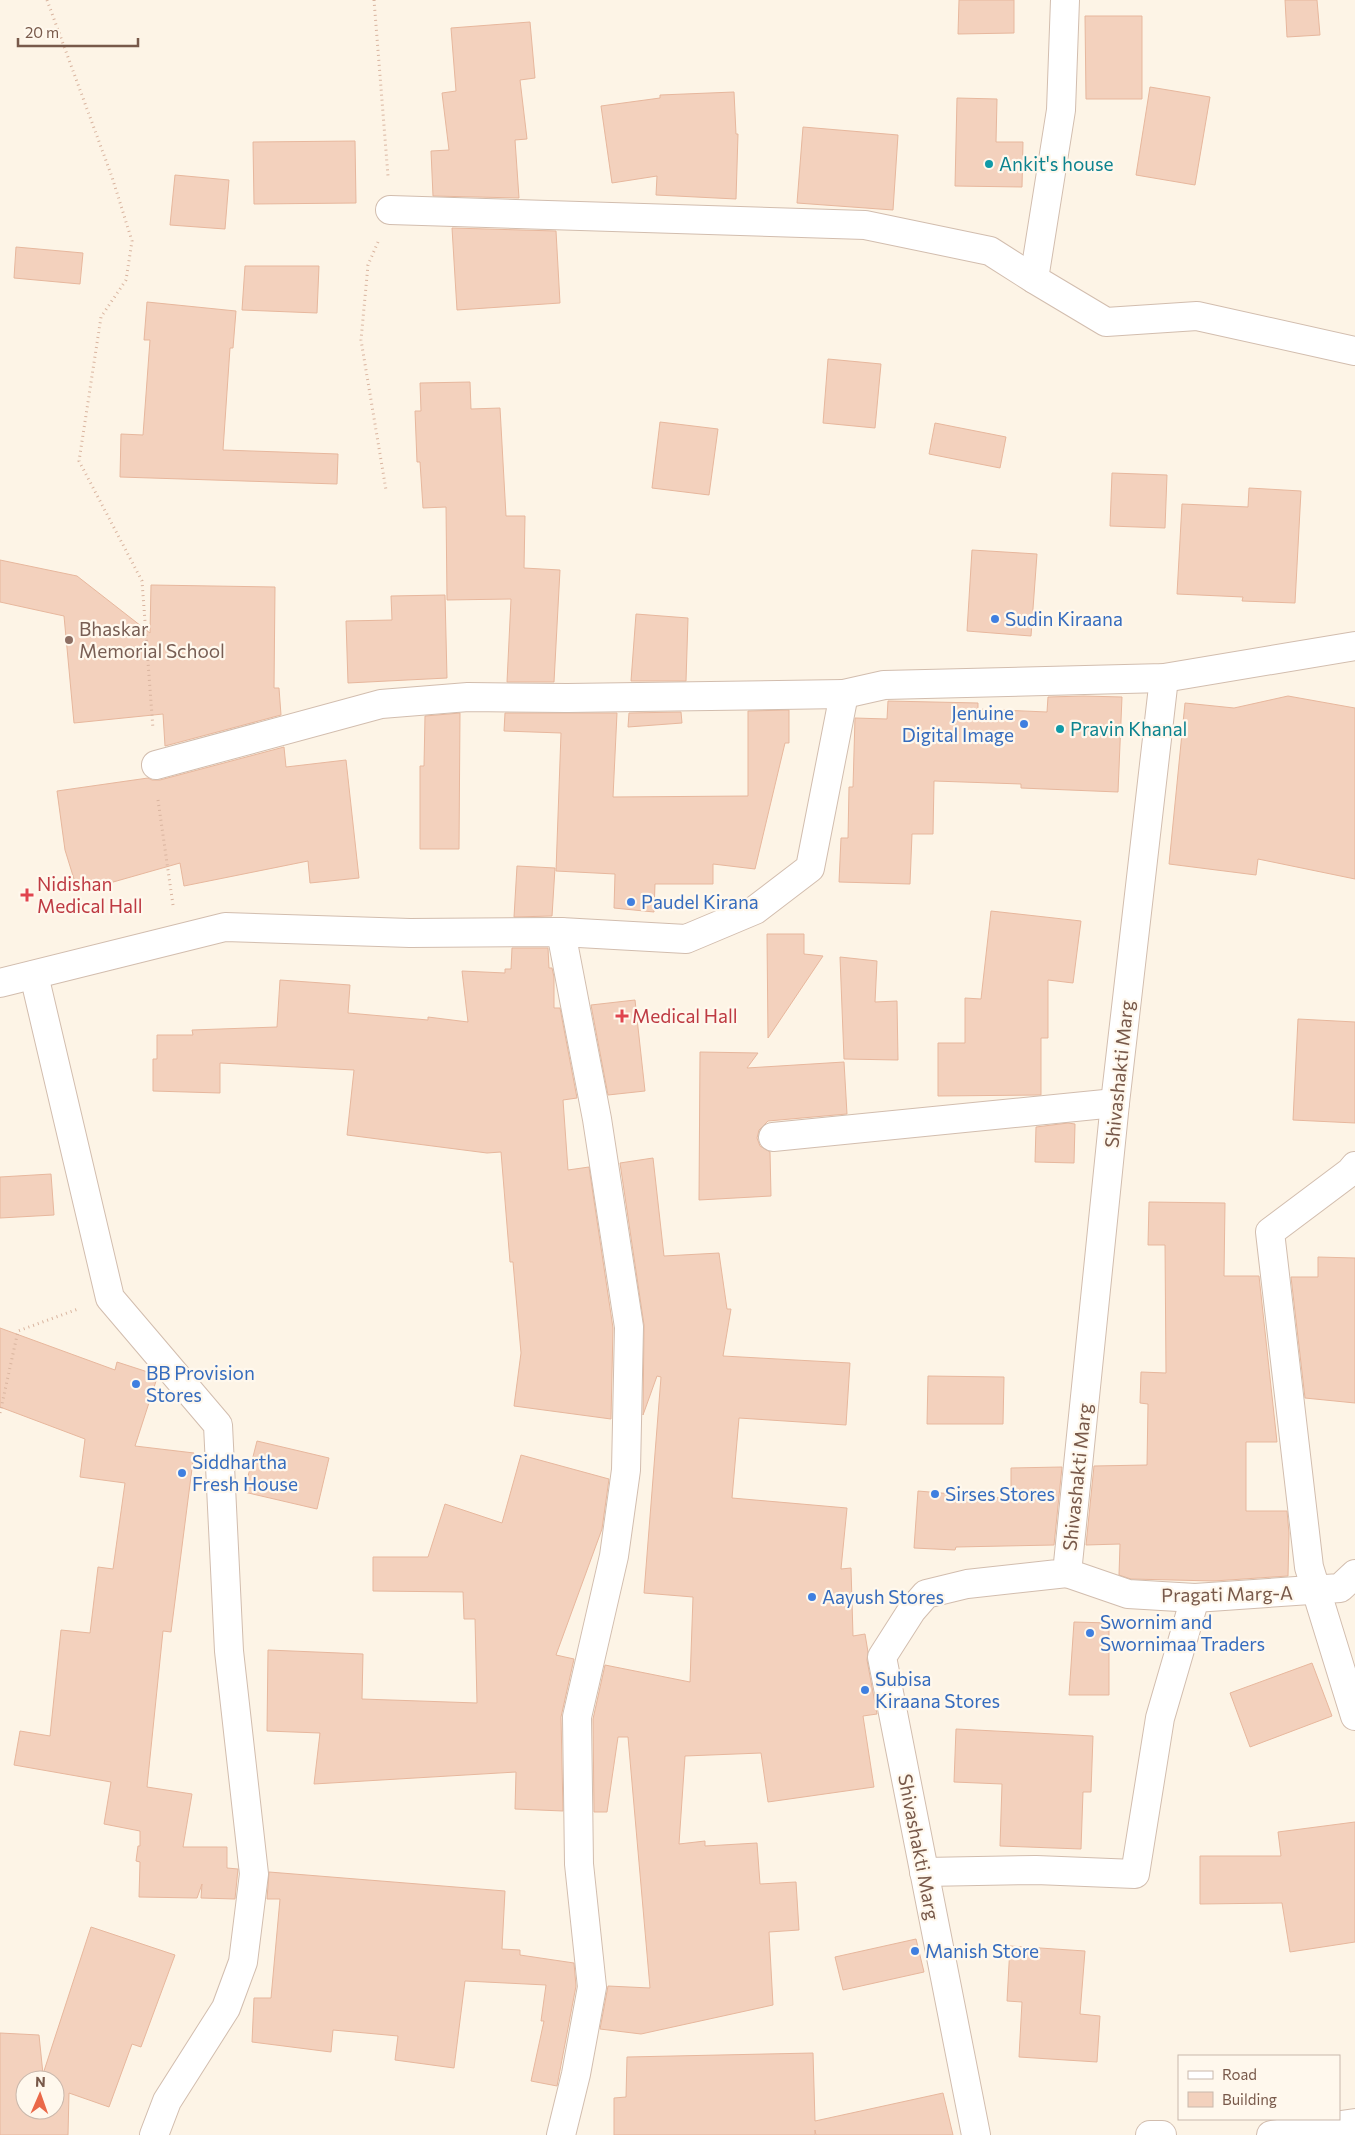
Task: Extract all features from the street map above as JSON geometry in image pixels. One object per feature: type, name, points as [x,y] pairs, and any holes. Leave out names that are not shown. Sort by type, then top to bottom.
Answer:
[{"type":"street","points":[[1034,279],[1061,110],[1064,0]]},
{"type":"street","points":[[390,210],[865,225],[990,251],[1106,322],[1197,316],[1355,351]]},
{"type":"street","points":[[156,765],[381,704],[468,697],[567,698],[844,694],[884,685],[1164,678],[1355,646]]},
{"type":"street","name":"Shivashakti Marg","points":[[976,2135],[882,1657],[912,1610],[926,1594],[967,1584],[1067,1573],[1115,1102],[1164,678]]},
{"type":"street","points":[[0,983],[225,927],[410,933],[561,932],[686,939],[755,910],[810,868],[844,694]]},
{"type":"street","points":[[561,932],[597,1119],[629,1327],[626,1470],[614,1556],[577,1718],[579,1864],[592,1987],[576,2074],[561,2135]]},
{"type":"street","points":[[34,975],[110,1298],[218,1425],[229,1651],[254,1874],[243,1962],[226,2008],[167,2101],[154,2135]]},
{"type":"street","points":[[773,1137],[1115,1102]]},
{"type":"street","points":[[1355,1166],[1350,1172],[1270,1232],[1309,1566],[1355,1716]]},
{"type":"street","name":"Pragati Marg-A","points":[[1067,1573],[1128,1594],[1195,1598],[1340,1588],[1355,1574]]},
{"type":"street","points":[[924,1872],[1036,1870],[1135,1874],[1160,1718],[1195,1598]]},
{"type":"street","points":[[1271,2135],[1355,2123]]},
{"type":"street","points":[[1150,2135],[1162,2135]]},
{"type":"path","points":[[47,0],[112,177],[132,241],[126,280],[101,316],[79,461],[142,581],[159,810],[178,938]]},
{"type":"path","points":[[374,0],[390,210],[368,266],[361,340],[386,490]]},
{"type":"path","points":[[0,1413],[18,1331],[110,1298]]},
{"type":"building","points":[[959,0],[1014,0],[1014,33],[958,34]]},
{"type":"building","points":[[1285,0],[1317,0],[1320,35],[1287,37]]},
{"type":"building","points":[[1085,16],[1142,16],[1142,99],[1086,99]]},
{"type":"building","points":[[530,22],[535,78],[520,80],[527,139],[515,140],[519,198],[433,196],[431,151],[449,150],[442,93],[456,91],[451,28]]},
{"type":"building","points":[[1150,87],[1210,97],[1195,185],[1136,175]]},
{"type":"building","points":[[734,92],[736,134],[738,134],[736,199],[656,195],[657,176],[612,183],[601,106],[660,98],[660,95]]},
{"type":"building","name":"Ankit's house","points":[[957,98],[997,99],[996,142],[1023,142],[1022,187],[955,186]]},
{"type":"building","points":[[803,127],[898,135],[893,210],[797,203]]},
{"type":"building","points":[[355,141],[356,203],[254,204],[253,142]]},
{"type":"building","points":[[175,175],[229,180],[225,229],[170,225]]},
{"type":"building","points":[[452,228],[556,231],[560,303],[457,310]]},
{"type":"building","points":[[16,247],[83,253],[80,284],[14,278]]},
{"type":"building","points":[[245,266],[319,266],[317,313],[242,310]]},
{"type":"building","points":[[147,302],[236,311],[233,348],[230,348],[223,450],[338,454],[337,484],[120,477],[121,434],[143,435],[150,340],[144,340]]},
{"type":"building","points":[[828,359],[881,364],[875,428],[823,423]]},
{"type":"building","points":[[470,382],[471,409],[500,408],[506,516],[525,516],[524,568],[560,570],[554,682],[507,682],[511,599],[447,600],[446,507],[423,508],[420,462],[417,462],[415,411],[421,411],[420,383]]},
{"type":"building","points":[[660,422],[718,429],[709,495],[652,488]]},
{"type":"building","points":[[935,423],[1006,437],[1000,468],[929,454]]},
{"type":"building","points":[[1112,473],[1167,475],[1165,528],[1110,526]]},
{"type":"building","points":[[1249,488],[1301,491],[1295,603],[1242,601],[1243,597],[1177,594],[1182,504],[1248,507]]},
{"type":"building","points":[[972,550],[1037,554],[1031,636],[967,631]]},
{"type":"building","points":[[0,560],[77,576],[150,633],[151,585],[275,587],[274,688],[279,688],[281,715],[165,746],[163,714],[74,723],[64,616],[0,602]]},
{"type":"building","points":[[445,595],[447,678],[348,683],[346,621],[392,620],[391,596]]},
{"type":"building","points":[[636,614],[688,618],[686,681],[631,681]]},
{"type":"building","points":[[1288,696],[1355,708],[1355,879],[1258,859],[1256,875],[1169,864],[1185,703],[1234,708]]},
{"type":"building","points":[[1048,697],[1122,697],[1118,792],[1021,788],[1021,784],[934,781],[933,834],[912,834],[910,884],[839,882],[841,838],[848,838],[849,787],[853,787],[855,718],[887,719],[888,701],[978,703],[978,709],[1047,712]]},
{"type":"building","points":[[789,710],[789,743],[785,743],[755,869],[713,864],[713,884],[655,884],[654,912],[614,908],[615,874],[556,871],[561,733],[504,731],[505,713],[617,713],[613,797],[748,796],[748,711]]},
{"type":"building","points":[[681,712],[682,723],[628,727],[629,713]]},
{"type":"building","points":[[460,713],[459,849],[420,849],[420,766],[424,766],[425,716]]},
{"type":"building","points":[[284,747],[286,767],[346,760],[359,878],[310,883],[308,861],[184,886],[180,863],[78,892],[65,850],[57,791],[148,778],[160,780]]},
{"type":"building","points":[[517,866],[555,868],[552,916],[514,917]]},
{"type":"building","points":[[991,911],[1081,921],[1073,983],[1048,980],[1048,1038],[1041,1038],[1041,1095],[938,1096],[938,1043],[965,1043],[965,998],[981,999]]},
{"type":"building","points":[[767,934],[804,934],[804,954],[823,956],[768,1038]]},
{"type":"building","points":[[512,948],[548,948],[549,968],[552,968],[554,977],[554,1008],[560,1008],[577,1098],[563,1100],[568,1170],[589,1167],[613,1328],[611,1419],[514,1406],[521,1353],[513,1262],[510,1262],[501,1152],[487,1153],[347,1135],[354,1070],[220,1063],[220,1093],[153,1091],[153,1059],[157,1059],[157,1035],[193,1035],[192,1030],[277,1027],[280,980],[350,985],[348,1013],[428,1020],[428,1017],[468,1022],[462,971],[505,973],[505,969],[511,969]]},
{"type":"building","points":[[840,957],[877,961],[875,1002],[897,1001],[898,1060],[844,1059]]},
{"type":"building","points":[[635,1000],[645,1091],[608,1095],[591,1005]]},
{"type":"building","points":[[1298,1019],[1355,1022],[1355,1123],[1293,1120]]},
{"type":"building","points":[[700,1052],[758,1053],[747,1068],[844,1062],[847,1114],[768,1121],[759,1130],[757,1138],[760,1146],[770,1152],[771,1196],[699,1200]]},
{"type":"building","points":[[1068,1123],[1075,1124],[1074,1163],[1035,1162],[1036,1127]]},
{"type":"building","points":[[653,1158],[664,1256],[719,1253],[727,1309],[731,1309],[723,1356],[850,1363],[846,1425],[739,1418],[732,1498],[847,1508],[841,1569],[851,1568],[853,1636],[865,1634],[868,1652],[867,1660],[877,1714],[863,1716],[874,1787],[768,1802],[761,1753],[685,1756],[679,1844],[705,1841],[705,1846],[757,1843],[760,1884],[796,1882],[799,1930],[769,1932],[773,2005],[641,2034],[600,2029],[608,1986],[650,1988],[628,1737],[618,1737],[607,1812],[594,1812],[593,1719],[605,1665],[690,1682],[693,1597],[644,1593],[661,1377],[657,1376],[643,1415],[644,1325],[620,1163]]},
{"type":"building","points":[[51,1174],[54,1215],[0,1218],[0,1177]]},
{"type":"building","points":[[1149,1202],[1225,1203],[1224,1276],[1259,1276],[1277,1442],[1246,1442],[1246,1511],[1287,1511],[1289,1533],[1288,1576],[1214,1581],[1131,1579],[1119,1575],[1120,1544],[1086,1545],[1094,1466],[1147,1465],[1148,1404],[1140,1403],[1141,1372],[1166,1373],[1165,1245],[1148,1245]]},
{"type":"building","points":[[1318,1257],[1355,1258],[1355,1403],[1305,1398],[1291,1277],[1318,1277]]},
{"type":"building","points":[[0,1328],[115,1370],[117,1362],[154,1374],[157,1378],[135,1446],[194,1453],[171,1632],[163,1631],[147,1787],[192,1794],[183,1847],[227,1847],[227,1868],[238,1869],[235,1899],[201,1898],[202,1884],[197,1898],[139,1897],[140,1862],[136,1861],[138,1846],[140,1846],[140,1831],[104,1824],[111,1782],[14,1765],[20,1731],[50,1736],[61,1630],[90,1633],[98,1567],[113,1569],[125,1483],[80,1477],[85,1439],[0,1407]]},
{"type":"building","points":[[928,1376],[1004,1377],[1003,1424],[927,1424]]},
{"type":"building","points":[[257,1441],[329,1458],[317,1509],[244,1492]]},
{"type":"building","points":[[521,1455],[609,1479],[602,1529],[556,1655],[574,1659],[561,1717],[563,1811],[515,1809],[516,1772],[314,1784],[320,1733],[267,1731],[268,1650],[363,1654],[362,1699],[477,1703],[475,1619],[464,1619],[463,1592],[373,1591],[373,1557],[428,1557],[445,1504],[502,1523]]},
{"type":"building","points":[[1062,1467],[1054,1545],[956,1547],[955,1550],[914,1548],[918,1491],[1011,1499],[1011,1468]]},
{"type":"building","points":[[1074,1622],[1109,1623],[1109,1695],[1069,1695]]},
{"type":"building","points":[[1312,1663],[1332,1716],[1250,1747],[1230,1693]]},
{"type":"building","points":[[956,1729],[1093,1736],[1091,1792],[1083,1792],[1081,1849],[1000,1846],[1002,1784],[954,1782]]},
{"type":"building","points":[[1355,1822],[1355,1942],[1290,1952],[1282,1903],[1200,1904],[1200,1856],[1281,1856],[1278,1832]]},
{"type":"building","points":[[269,1872],[505,1891],[502,1949],[520,1950],[520,1955],[574,1963],[576,1986],[557,2086],[531,2081],[544,2021],[541,2021],[546,1985],[465,1981],[454,2068],[395,2060],[398,2036],[333,2030],[331,2052],[252,2042],[254,1998],[271,1998],[280,1899],[267,1899]]},
{"type":"building","points":[[91,1927],[175,1955],[141,2047],[132,2044],[109,2107],[69,2093],[68,2135],[0,2135],[0,2033],[39,2035],[43,2070],[15,2070],[15,2120],[65,2120],[65,2070],[44,2070]]},
{"type":"building","points":[[916,1939],[924,1972],[843,1990],[835,1957]]},
{"type":"building","points":[[1010,1946],[1085,1951],[1080,2014],[1100,2016],[1097,2062],[1019,2057],[1022,2002],[1007,2001]]},
{"type":"building","points":[[813,2053],[815,2121],[943,2093],[953,2135],[816,2135],[815,2130],[815,2135],[614,2135],[614,2098],[626,2097],[627,2057]]},
{"type":"place","name":"Ankit's house","points":[[989,164]]},
{"type":"place","name":"Sudin Kiraana","points":[[995,619]]},
{"type":"place","name":"Bhaskar Memorial School","points":[[69,640]]},
{"type":"place","name":"Jenuine Digital Image","points":[[1024,724]]},
{"type":"place","name":"Pravin Khanal","points":[[1060,729]]},
{"type":"place","name":"Nidishan Medical Hall","points":[[27,895]]},
{"type":"place","name":"Paudel Kirana","points":[[631,902]]},
{"type":"place","name":"Medical Hall","points":[[622,1016]]},
{"type":"place","name":"BB Provision Stores","points":[[136,1384]]},
{"type":"place","name":"Siddhartha Fresh House","points":[[182,1473]]},
{"type":"place","name":"Sirses Stores","points":[[935,1494]]},
{"type":"place","name":"Aayush Stores","points":[[812,1597]]},
{"type":"place","name":"Swornim and Swornimaa Traders","points":[[1090,1633]]},
{"type":"place","name":"Subisa Kiraana Stores","points":[[865,1690]]},
{"type":"place","name":"Manish Store","points":[[915,1951]]}]
